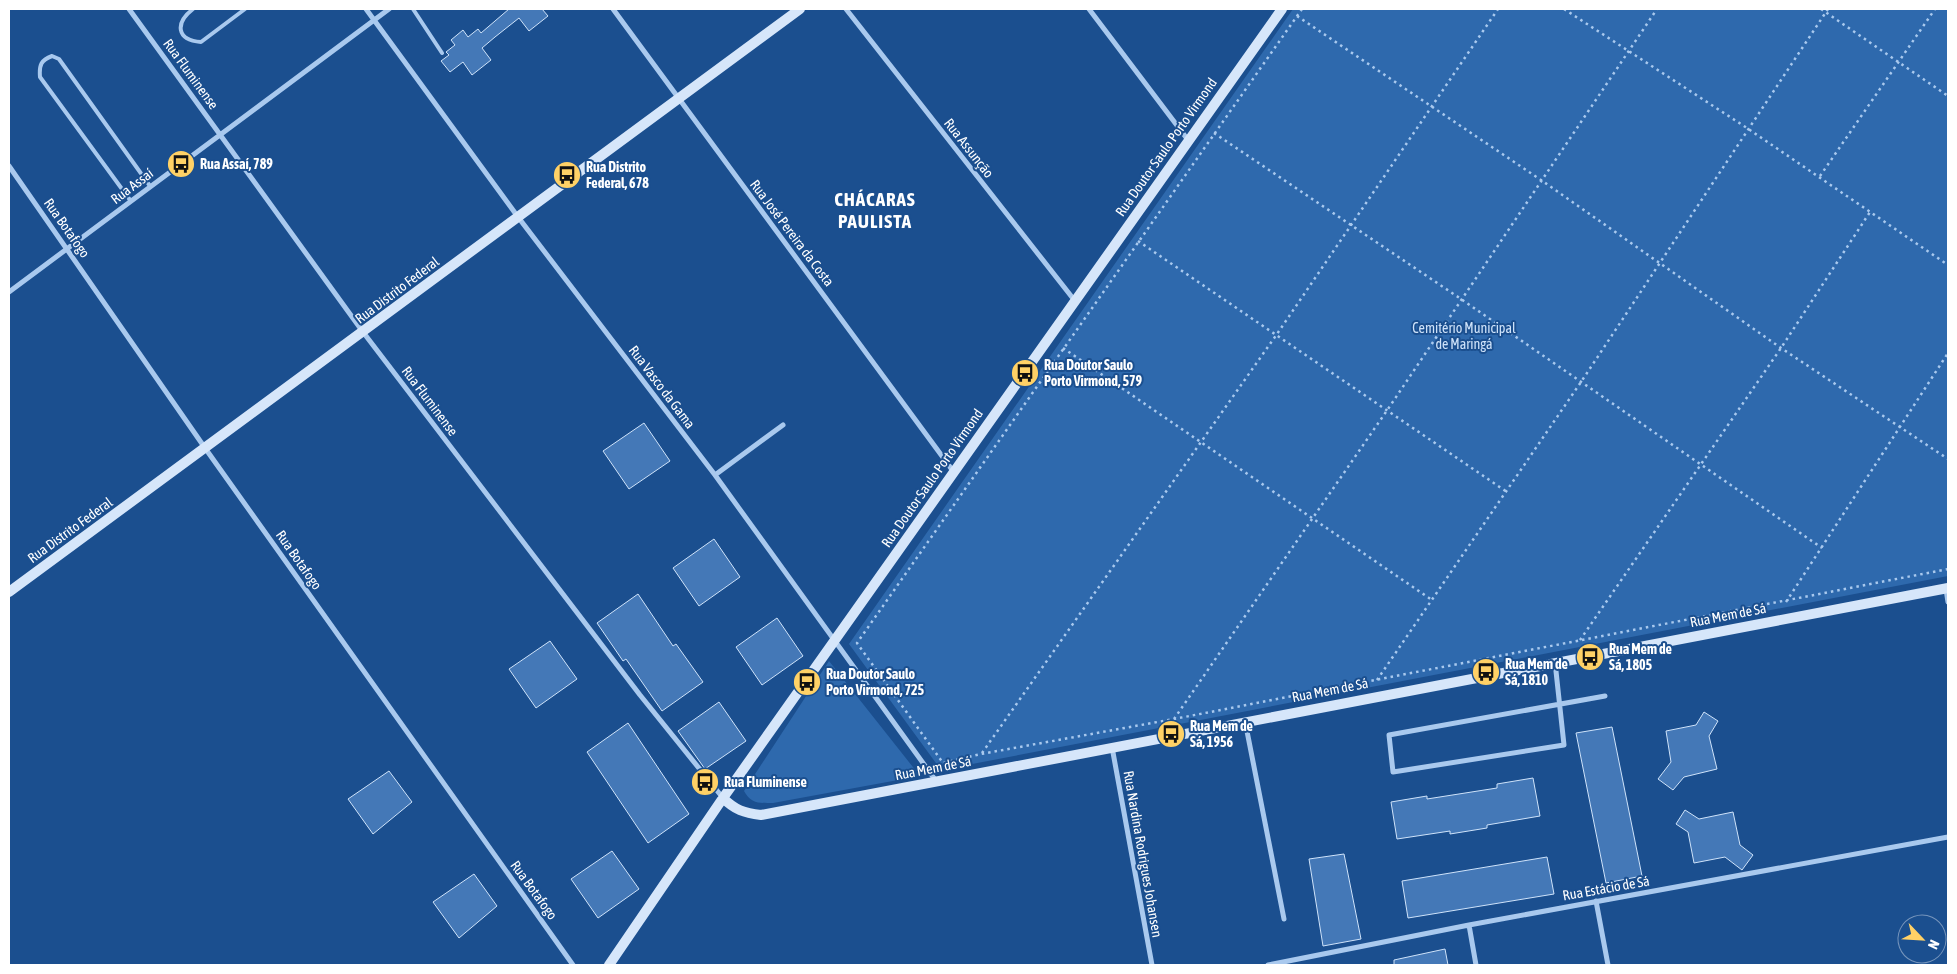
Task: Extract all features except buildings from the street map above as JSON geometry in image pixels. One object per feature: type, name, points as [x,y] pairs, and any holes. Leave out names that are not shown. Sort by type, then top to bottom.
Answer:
[{"type":"street","name":"Rua Fluminense","points":[[129,9],[363,332],[640,695],[723,798]]},
{"type":"street","name":"Rua Vasco da Gama","points":[[366,9],[518,216],[715,475],[936,782]]},
{"type":"street","name":"Rua Assaí","points":[[9,292],[130,200],[389,9]]},
{"type":"street","name":"Rua José Pereira da Costa","points":[[613,9],[954,471]]},
{"type":"street","name":"Rua Distrito Federal","points":[[9,592],[800,9]]},
{"type":"street","name":"Rua Assunção","points":[[846,9],[1075,301]]},
{"type":"street","points":[[1089,9],[1188,140]]},
{"type":"street","name":"Rua Doutor Saulo Porto Virmond","points":[[609,965],[723,798],[1282,9]]},
{"type":"street","name":"Rua Botafogo","points":[[9,166],[68,248],[205,448],[573,965]]},
{"type":"street","points":[[715,475],[783,424]]},
{"type":"street","points":[[1947,588],[1948,602]]},
{"type":"street","name":"Rua Mem de Sá","points":[[723,798],[734,810],[761,815],[1947,588]]},
{"type":"street","points":[[1555,662],[1560,704],[1564,745],[1393,772],[1389,736],[1560,704],[1605,696]]},
{"type":"street","points":[[1245,721],[1284,919]]},
{"type":"street","name":"Rua Nardina Rodrigues Johansen","points":[[1112,747],[1152,965]]},
{"type":"street","name":"Rua Estácio de Sá","points":[[1268,965],[1469,925],[1948,837]]},
{"type":"street","points":[[1596,902],[1608,965]]},
{"type":"street","points":[[1469,925],[1476,965]]},
{"type":"lane","points":[[193,9],[183,17],[180,27],[183,35],[191,41],[202,42],[245,9]]},
{"type":"lane","points":[[413,9],[442,53]]},
{"type":"lane","points":[[130,200],[40,77],[39,67],[45,58],[52,56],[60,59],[150,186]]},
{"type":"path","points":[[1302,9],[1138,240],[857,643],[944,763],[981,754],[1174,720],[1948,569]]},
{"type":"path","points":[[981,754],[1277,334],[1498,9]]},
{"type":"path","points":[[1564,9],[1747,128],[1948,266]]},
{"type":"path","points":[[1174,720],[1388,409],[1657,9]]},
{"type":"path","points":[[1822,9],[1827,10],[1948,96]]},
{"type":"path","points":[[1819,177],[1936,9]]},
{"type":"path","points":[[1377,680],[1581,382],[1747,128],[1827,10]]},
{"type":"path","points":[[1297,16],[1541,180],[1780,348],[1948,459]]},
{"type":"path","points":[[1214,133],[1461,299],[1822,548]]},
{"type":"path","points":[[1580,640],[1780,348],[1870,212]]},
{"type":"path","points":[[1138,240],[1507,492]]},
{"type":"path","points":[[1063,348],[1432,600]]},
{"type":"path","points":[[1786,602],[1948,353]]},
{"type":"green space","name":"Cemitério Municipal de Maringá","points":[[1293,9],[1948,9],[1948,576],[941,770],[849,644]]},
{"type":"green space","points":[[829,661],[920,776],[773,803],[753,801],[744,791]]},
{"type":"place","name":"Rua Assaí, 789","points":[[181,164]]},
{"type":"place","name":"Rua Distrito Federal, 678","points":[[567,175]]},
{"type":"place","name":"Rua Doutor Saulo Porto Virmond, 579","points":[[1025,373]]},
{"type":"place","name":"Rua Mem de Sá, 1805","points":[[1590,657]]},
{"type":"place","name":"Rua Mem de Sá, 1810","points":[[1486,672]]},
{"type":"place","name":"Rua Doutor Saulo Porto Virmond, 725","points":[[807,682]]},
{"type":"place","name":"Rua Mem de Sá, 1956","points":[[1171,734]]},
{"type":"place","name":"Rua Fluminense","points":[[705,782]]},
{"type":"district","name":"CHÁCARAS PAULISTA","points":[[875,210]]}]
